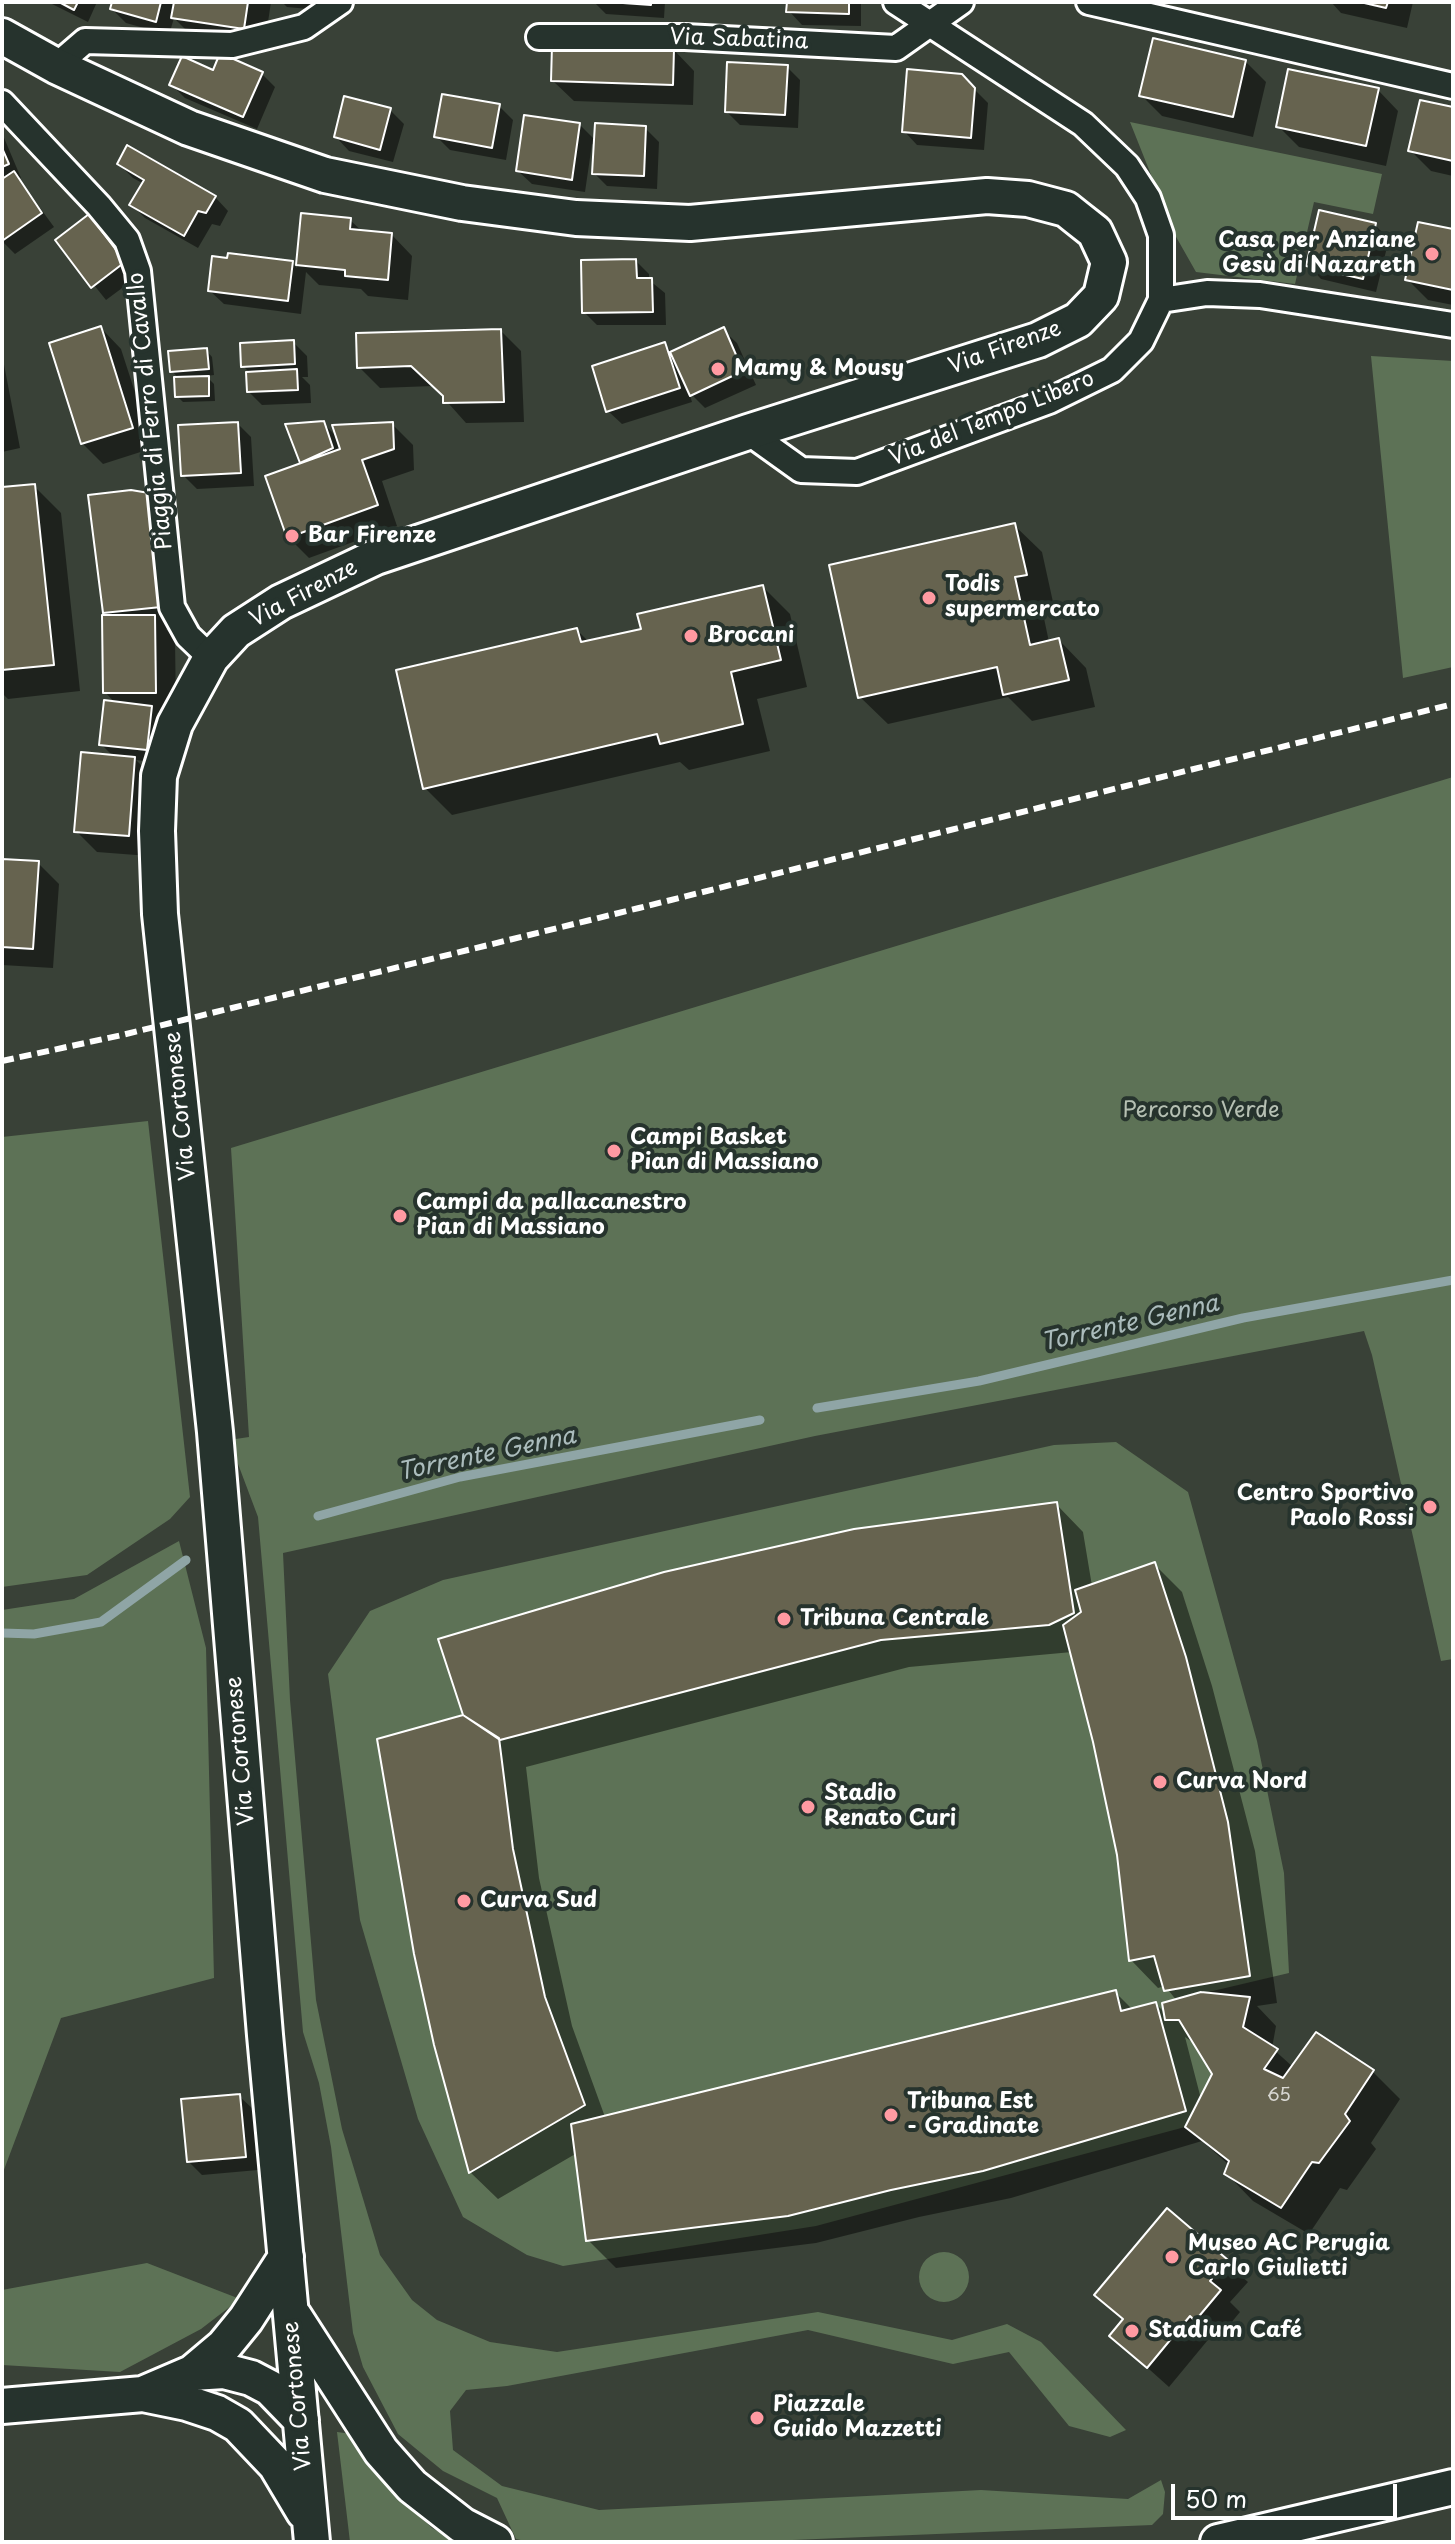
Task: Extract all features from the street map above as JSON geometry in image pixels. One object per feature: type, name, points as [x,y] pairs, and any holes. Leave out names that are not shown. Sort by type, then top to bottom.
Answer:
[{"type":"main road","name":"Via Firenze","points":[[2,36],[56,66],[189,128],[325,175],[462,203],[576,218],[690,223],[987,196],[1028,199],[1066,209],[1095,232],[1109,262],[1101,296],[1078,320],[1038,340],[748,432],[376,557],[281,602],[236,631],[211,658],[175,724],[159,776],[157,831],[165,960]]},
{"type":"main road","name":"Via Cortonese","points":[[165,960],[215,1432],[310,2531]]},
{"type":"main road","points":[[143,2394],[192,2373],[224,2346],[259,2300],[286,2257]]},
{"type":"main road","points":[[291,2311],[381,2451],[412,2486],[462,2525],[495,2542]]},
{"type":"main road","points":[[192,2373],[224,2371],[251,2378],[270,2388],[301,2420]]},
{"type":"main road","points":[[2,2406],[143,2394],[217,2413],[238,2425],[276,2465],[310,2531]]},
{"type":"main road","points":[[1218,2542],[1453,2487]]},
{"type":"street","points":[[56,66],[85,41],[232,45],[304,27],[340,2]]},
{"type":"street","name":"Via del Tempo Libero","points":[[748,432],[801,470],[857,472],[1049,401],[1112,370],[1141,341],[1161,300],[1161,235],[1148,198],[1127,166],[1083,124],[896,2]]},
{"type":"street","points":[[930,23],[961,2]]},
{"type":"street","points":[[1089,2],[1453,86]]},
{"type":"street","name":"Via Sabatina","points":[[539,37],[685,37],[896,48],[930,23]]},
{"type":"street","name":"Piaggia di Ferro di Cavallo","points":[[2,103],[127,240],[138,271],[172,607],[188,636],[211,658]]},
{"type":"street","points":[[1161,300],[1207,293],[1260,295],[1453,325]]},
{"type":"green space","points":[[1130,122],[1382,174],[1373,214],[1314,202],[1295,284],[1196,272],[1175,235]]},
{"type":"green space","points":[[1371,356],[1453,361],[1453,667],[1403,678]]},
{"type":"green space","name":"Percorso Verde","points":[[1453,777],[1453,1659],[1441,1661],[1364,1331],[815,1436],[283,1553],[290,1700],[316,2000],[342,2129],[380,2255],[412,2300],[437,2320],[490,2342],[557,2352],[818,2312],[952,2340],[1007,2324],[1041,2342],[1126,2430],[1110,2437],[1069,2426],[1009,2352],[953,2364],[808,2330],[507,2386],[466,2390],[450,2411],[453,2450],[502,2486],[599,2510],[981,2490],[1128,2499],[1161,2480],[1165,2492],[1163,2514],[1152,2525],[745,2542],[529,2542],[516,2539],[497,2498],[443,2471],[398,2434],[363,2367],[353,2333],[331,2147],[319,2083],[303,2032],[258,1517],[229,1440],[249,1437],[231,1148]]},
{"type":"green space","points":[[148,1121],[190,1497],[170,1519],[87,1575],[2,1587],[2,1137]]},
{"type":"green space","name":"Stadio Renato Curi","points":[[1116,1442],[1188,1492],[1257,1741],[1284,1873],[1289,1973],[1162,2003],[1165,2020],[1179,2020],[1212,2074],[1185,2127],[816,2226],[563,2266],[527,2255],[463,2217],[418,2119],[360,1920],[328,1674],[370,1611],[443,1580],[1054,1445]]},
{"type":"green space","points":[[179,1541],[206,1648],[214,1978],[61,2018],[2,2175],[2,1610],[74,1599]]},
{"type":"green space","points":[[944,2252],[962,2259],[969,2277],[962,2295],[944,2302],[926,2295],[919,2277],[926,2259]]},
{"type":"green space","points":[[147,2263],[240,2299],[201,2329],[120,2372],[2,2365],[2,2290]]},
{"type":"green space","points":[[337,2432],[352,2434],[397,2494],[432,2528],[457,2542],[350,2542]]},
{"type":"building","points":[[59,2],[78,2],[74,10]]},
{"type":"building","points":[[112,2],[161,2],[156,22],[110,9]]},
{"type":"building","points":[[174,2],[248,2],[244,29],[171,18]]},
{"type":"building","points":[[609,2],[651,2],[651,5]]},
{"type":"building","points":[[787,2],[849,2],[849,14],[786,12]]},
{"type":"building","points":[[1360,2],[1388,2],[1386,8]]},
{"type":"building","points":[[1153,38],[1246,60],[1233,117],[1139,96]]},
{"type":"building","points":[[552,45],[674,49],[673,85],[551,81]]},
{"type":"building","points":[[220,53],[263,72],[243,117],[169,85],[182,56],[213,70]]},
{"type":"building","points":[[727,62],[788,65],[785,115],[725,112]]},
{"type":"building","points":[[907,69],[962,74],[975,88],[971,138],[902,132]]},
{"type":"building","points":[[1288,69],[1379,88],[1366,146],[1276,127]]},
{"type":"building","points":[[442,94],[500,104],[492,148],[434,137]]},
{"type":"building","points":[[344,96],[391,108],[380,150],[334,137]]},
{"type":"building","points":[[1420,100],[1453,107],[1453,161],[1408,151]]},
{"type":"building","points":[[524,115],[580,123],[572,180],[516,171]]},
{"type":"building","points":[[595,123],[646,126],[644,176],[592,174]]},
{"type":"building","points":[[127,145],[216,196],[206,213],[198,211],[184,236],[129,205],[144,180],[117,164]]},
{"type":"building","points":[[2,148],[9,164],[2,167]]},
{"type":"building","points":[[14,171],[42,213],[2,241],[2,179]]},
{"type":"building","points":[[1319,210],[1376,223],[1363,279],[1306,266]]},
{"type":"building","points":[[301,213],[351,218],[350,229],[392,233],[388,280],[345,276],[345,270],[296,265]]},
{"type":"building","points":[[89,214],[125,262],[91,288],[55,240]]},
{"type":"building","name":"Casa per Anziane Gesù di Nazareth","points":[[1418,222],[1453,229],[1453,290],[1405,280]]},
{"type":"building","points":[[228,253],[293,261],[288,301],[208,291],[212,256],[227,258]]},
{"type":"building","points":[[636,259],[637,278],[652,278],[653,312],[582,313],[581,260]]},
{"type":"building","points":[[101,326],[133,428],[81,444],[49,343]]},
{"type":"building","points":[[724,327],[743,371],[690,396],[670,352]]},
{"type":"building","points":[[501,329],[504,402],[443,403],[443,396],[411,366],[357,368],[356,333]]},
{"type":"building","points":[[294,340],[295,364],[241,367],[240,343]]},
{"type":"building","points":[[665,342],[680,388],[606,412],[592,366]]},
{"type":"building","points":[[207,348],[209,369],[170,372],[168,351]]},
{"type":"building","points":[[297,369],[298,390],[247,392],[246,372]]},
{"type":"building","points":[[209,376],[209,396],[175,397],[174,377]]},
{"type":"building","points":[[324,421],[333,448],[300,463],[285,424]]},
{"type":"building","points":[[238,422],[241,473],[181,476],[178,425]]},
{"type":"building","points":[[393,422],[394,449],[362,460],[378,505],[287,538],[265,476],[340,449],[332,425]]},
{"type":"building","points":[[35,484],[54,665],[2,670],[2,487]]},
{"type":"building","points":[[131,490],[149,493],[161,607],[103,613],[88,495]]},
{"type":"building","points":[[1015,523],[1027,575],[1015,577],[1030,645],[1059,638],[1069,680],[1003,695],[997,667],[858,698],[829,565]]},
{"type":"building","points":[[763,585],[781,660],[731,672],[743,724],[660,744],[657,734],[423,789],[396,670],[577,628],[581,642],[641,629],[637,614]]},
{"type":"building","points":[[102,615],[155,615],[156,693],[103,693]]},
{"type":"building","points":[[104,700],[152,706],[147,750],[99,745]]},
{"type":"building","points":[[81,752],[135,757],[129,836],[74,832]]},
{"type":"building","points":[[2,859],[39,861],[33,949],[2,947]]},
{"type":"building","name":"Tribuna Centrale","points":[[1057,1502],[1074,1613],[1049,1625],[881,1640],[500,1740],[463,1715],[438,1639],[664,1572],[854,1529]]},
{"type":"building","name":"Curva Nord","points":[[1155,1562],[1186,1657],[1228,1822],[1250,1976],[1164,1991],[1154,1956],[1129,1961],[1117,1855],[1093,1742],[1063,1625],[1081,1612],[1075,1590]]},
{"type":"building","name":"Curva Sud","points":[[463,1715],[499,1738],[513,1849],[545,1997],[585,2105],[469,2173],[434,2045],[414,1954],[377,1739]]},
{"type":"building","name":"Tribuna Est - Gradinate","points":[[1116,1990],[1121,2011],[1156,2002],[1186,2111],[983,2171],[788,2216],[586,2241],[571,2124]]},
{"type":"building","points":[[1201,1992],[1250,1997],[1243,2027],[1278,2049],[1264,2069],[1283,2078],[1316,2032],[1374,2070],[1345,2114],[1350,2121],[1319,2163],[1312,2162],[1281,2208],[1224,2174],[1229,2161],[1185,2127],[1212,2074],[1179,2020],[1165,2020],[1162,2003]]},
{"type":"building","points":[[240,2094],[246,2157],[187,2162],[181,2099]]},
{"type":"building","points":[[1167,2208],[1228,2260],[1210,2281],[1221,2290],[1195,2321],[1190,2316],[1147,2368],[1109,2336],[1123,2319],[1094,2295]]},
{"type":"waterway","name":"Torrente Genna","points":[[817,1408],[979,1381],[1243,1318],[1453,1280]]},
{"type":"waterway","name":"Torrente Genna","points":[[318,1516],[460,1477],[760,1420]]},
{"type":"waterway","name":"Torrente Genna","points":[[2,1633],[34,1634],[101,1622],[186,1560]]},
{"type":"railway","points":[[2,1061],[122,1035],[639,908],[1453,704]]},
{"type":"place","name":"Casa per Anziane Gesù di Nazareth","points":[[1432,254]]},
{"type":"place","name":"Mamy & Mousy","points":[[718,369]]},
{"type":"place","name":"Bar Firenze","points":[[292,536]]},
{"type":"place","name":"Todis supermercato","points":[[929,598]]},
{"type":"place","name":"Brocani","points":[[691,636]]},
{"type":"place","name":"Campi Basket Pian di Massiano","points":[[614,1151]]},
{"type":"place","name":"Campi da pallacanestro Pian di Massiano","points":[[400,1216]]},
{"type":"place","name":"Centro Sportivo Paolo Rossi","points":[[1430,1507]]},
{"type":"place","name":"Tribuna Centrale","points":[[784,1619]]},
{"type":"place","name":"Curva Nord","points":[[1160,1782]]},
{"type":"place","name":"Stadio Renato Curi","points":[[808,1807]]},
{"type":"place","name":"Curva Sud","points":[[464,1901]]},
{"type":"place","name":"Tribuna Est - Gradinate","points":[[891,2115]]},
{"type":"place","name":"Museo AC Perugia Carlo Giulietti","points":[[1172,2257]]},
{"type":"place","name":"Stadium Café","points":[[1132,2331]]},
{"type":"place","name":"Piazzale Guido Mazzetti","points":[[757,2418]]}]
